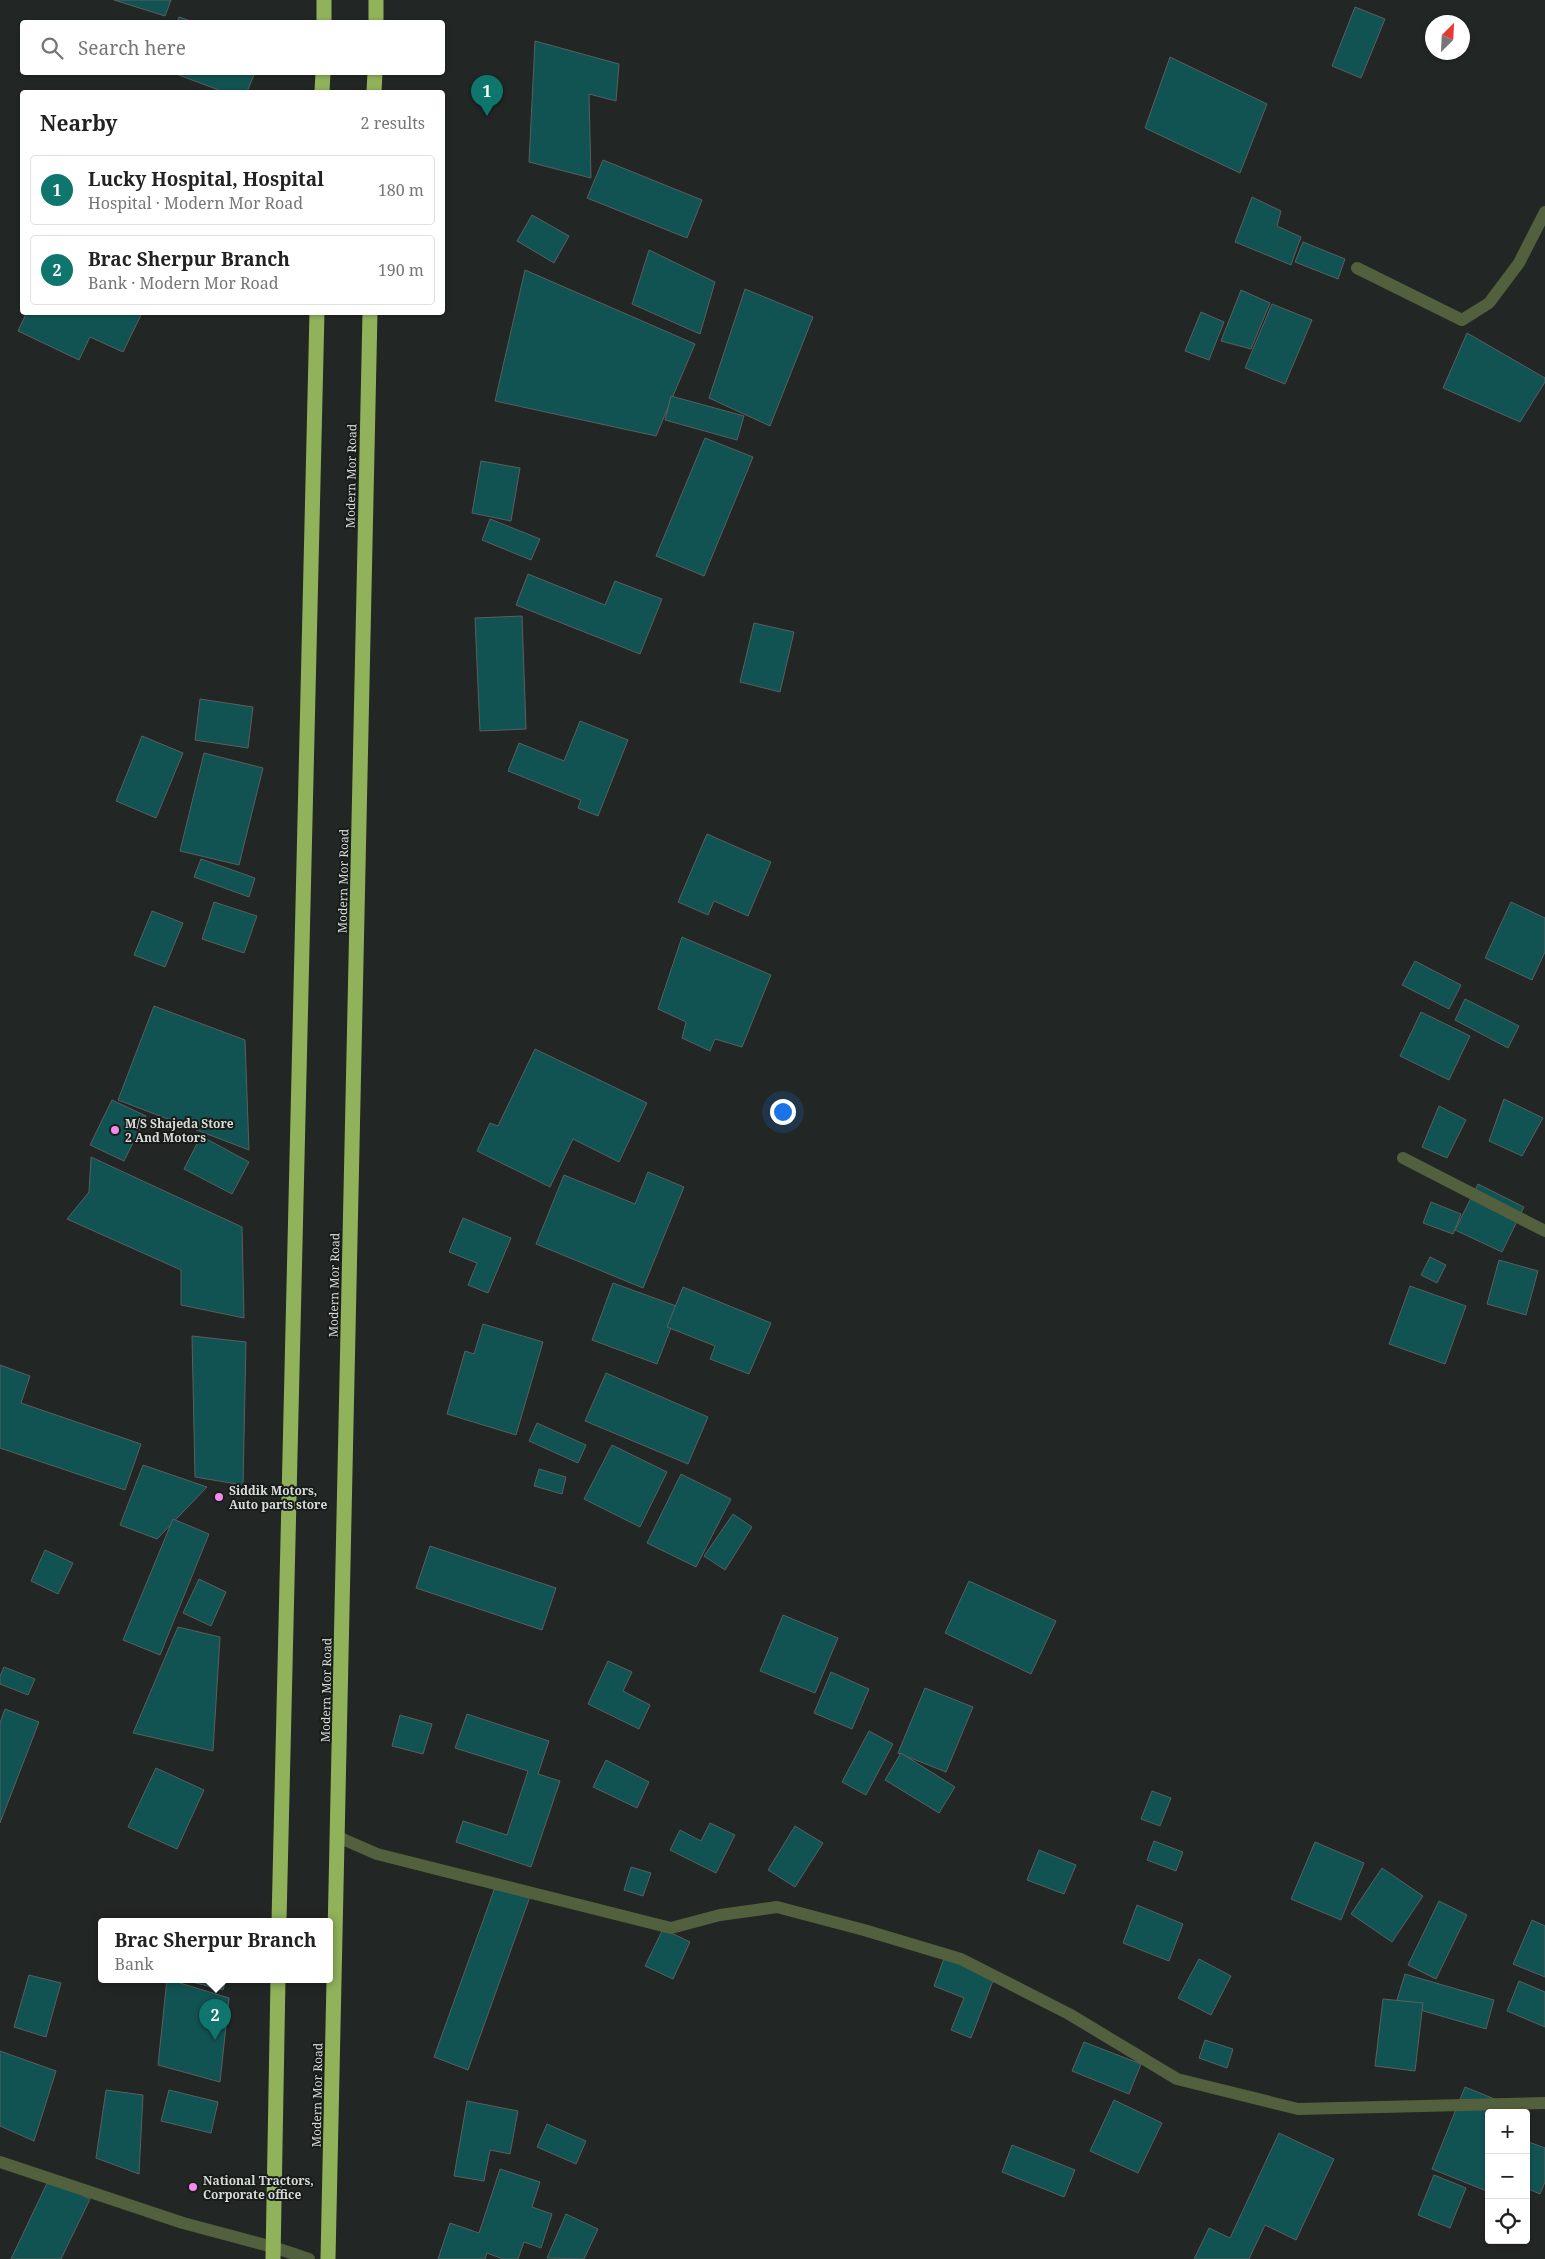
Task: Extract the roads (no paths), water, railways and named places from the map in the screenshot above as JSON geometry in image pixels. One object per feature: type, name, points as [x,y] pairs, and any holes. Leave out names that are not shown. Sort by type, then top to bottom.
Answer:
[{"type":"highway","points":[[324,0],[324,20]]},
{"type":"highway","points":[[376,0],[376,20]]},
{"type":"highway","points":[[322,75],[322,90]]},
{"type":"highway","points":[[374,90],[375,75]]},
{"type":"highway","points":[[279,1918],[317,315]]},
{"type":"highway","name":"Modern Mor Road","points":[[328,2259],[370,315]]},
{"type":"highway","points":[[273,2253],[278,1983]]},
{"type":"street","points":[[1357,268],[1462,320],[1489,303],[1518,263],[1545,212]]},
{"type":"street","points":[[1403,1158],[1545,1231]]},
{"type":"street","points":[[338,1837],[377,1854],[671,1928],[720,1915],[777,1907],[864,1930],[961,1959],[1069,2014],[1176,2079],[1298,2109],[1545,2104]]},
{"type":"street","points":[[0,2162],[273,2253],[309,2259]]},
{"type":"place","name":"Lucky Hospital, Hospital","points":[[487,116]]},
{"type":"place","name":"M/S Shajeda Store 2 And Motors","points":[[115,1130]]},
{"type":"place","name":"Siddik Motors, Auto parts store","points":[[219,1497]]},
{"type":"place","name":"Brac Sherpur Branch","points":[[215,2040]]},
{"type":"place","name":"National Tractors, Corporate office","points":[[193,2187]]}]
